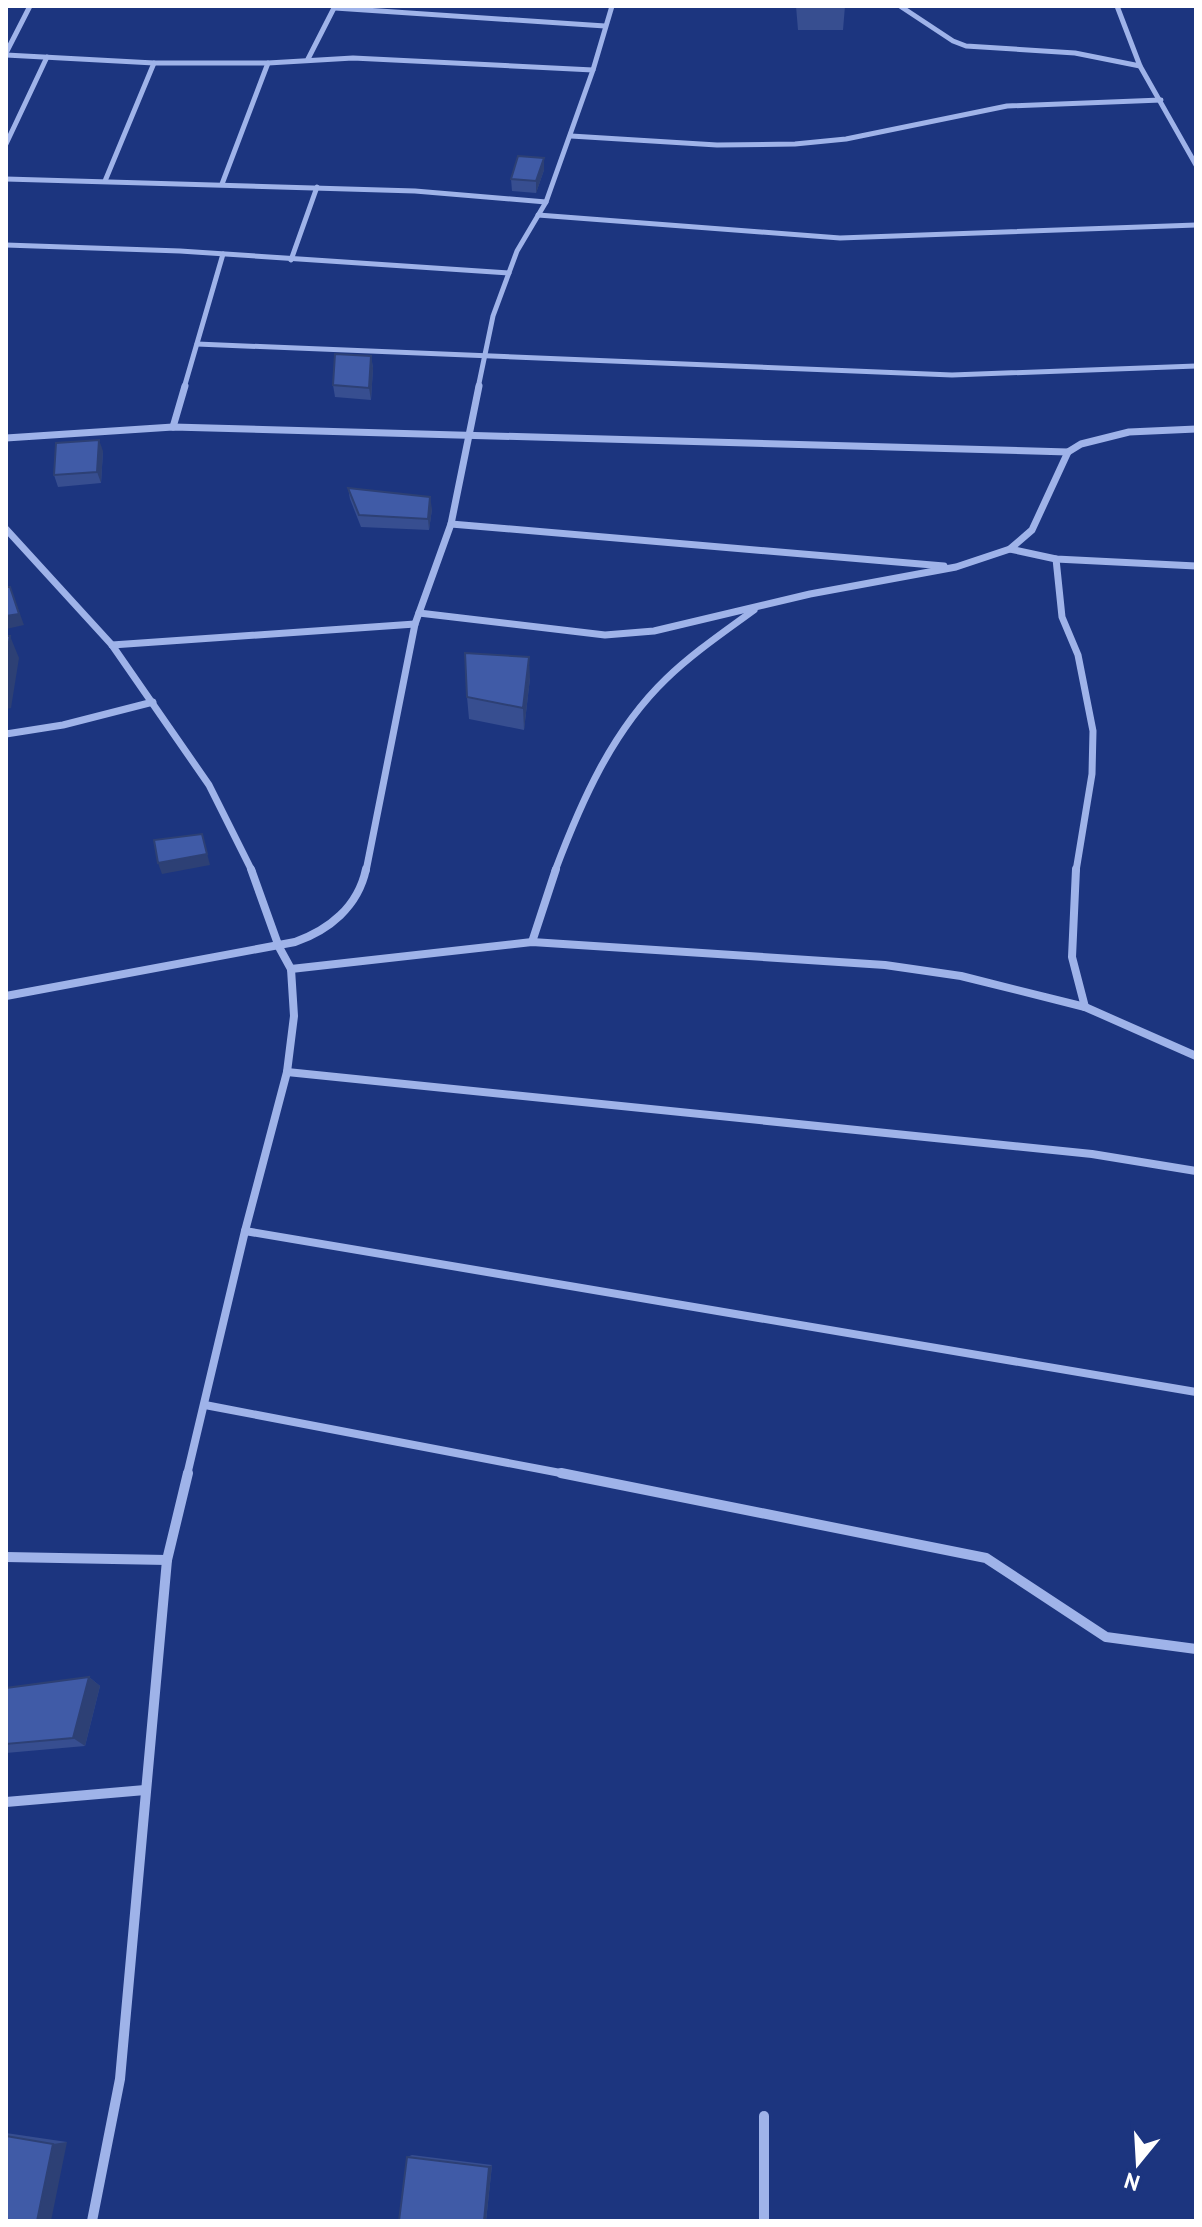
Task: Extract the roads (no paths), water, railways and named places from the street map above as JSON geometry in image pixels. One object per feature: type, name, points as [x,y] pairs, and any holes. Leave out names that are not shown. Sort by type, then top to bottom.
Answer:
[{"type":"street","points":[[30,6],[6,54],[154,63],[268,63],[353,58],[593,70]]},
{"type":"street","points":[[6,996],[279,947],[318,935],[346,913],[363,884],[415,624],[451,524],[466,437],[493,316],[517,251],[546,202],[571,136],[612,6]]},
{"type":"street","points":[[900,6],[953,41],[966,46],[1067,50],[1112,56],[1140,66]]},
{"type":"street","points":[[1117,6],[1140,66],[1196,165]]},
{"type":"street","points":[[308,59],[335,7],[605,26]]},
{"type":"street","points":[[6,144],[47,57]]},
{"type":"street","points":[[105,181],[154,63]]},
{"type":"street","points":[[222,184],[268,63]]},
{"type":"street","points":[[571,136],[717,145],[795,144],[846,139],[1007,106],[1161,100]]},
{"type":"street","points":[[6,179],[317,187],[546,202]]},
{"type":"street","points":[[291,260],[317,187]]},
{"type":"street","points":[[538,215],[840,238],[1196,225]]},
{"type":"street","points":[[6,245],[223,254],[509,273]]},
{"type":"street","points":[[173,427],[223,254]]},
{"type":"street","points":[[197,344],[952,375],[1196,366]]},
{"type":"street","points":[[6,438],[173,427],[1068,452],[1098,437],[1196,429]]},
{"type":"street","points":[[419,613],[605,635],[654,631],[956,567],[1010,549],[1032,530],[1068,452]]},
{"type":"street","points":[[451,524],[956,567]]},
{"type":"street","points":[[6,529],[112,645],[209,785],[255,878],[279,947],[291,969],[294,1016],[287,1072],[245,1231],[167,1560],[120,2079],[92,2221]]},
{"type":"street","points":[[1010,549],[1056,559],[1196,566]]},
{"type":"street","points":[[1056,559],[1062,617],[1078,655],[1093,731],[1092,774],[1076,872],[1072,919],[1072,957],[1085,1007]]},
{"type":"street","points":[[532,942],[586,796],[627,725],[655,690],[758,607]]},
{"type":"street","points":[[112,645],[415,624]]},
{"type":"street","points":[[6,734],[63,725],[153,702]]},
{"type":"street","points":[[291,969],[532,942],[885,965],[961,976],[1085,1007],[1196,1056]]},
{"type":"street","points":[[287,1072],[1092,1154],[1196,1171]]},
{"type":"street","points":[[245,1231],[1196,1392]]},
{"type":"street","points":[[205,1405],[735,1506],[986,1558],[1106,1637],[1196,1649]]},
{"type":"street","points":[[6,1557],[167,1560]]},
{"type":"street","points":[[6,1802],[145,1790]]},
{"type":"street","points":[[764,2116],[764,2221]]}]
